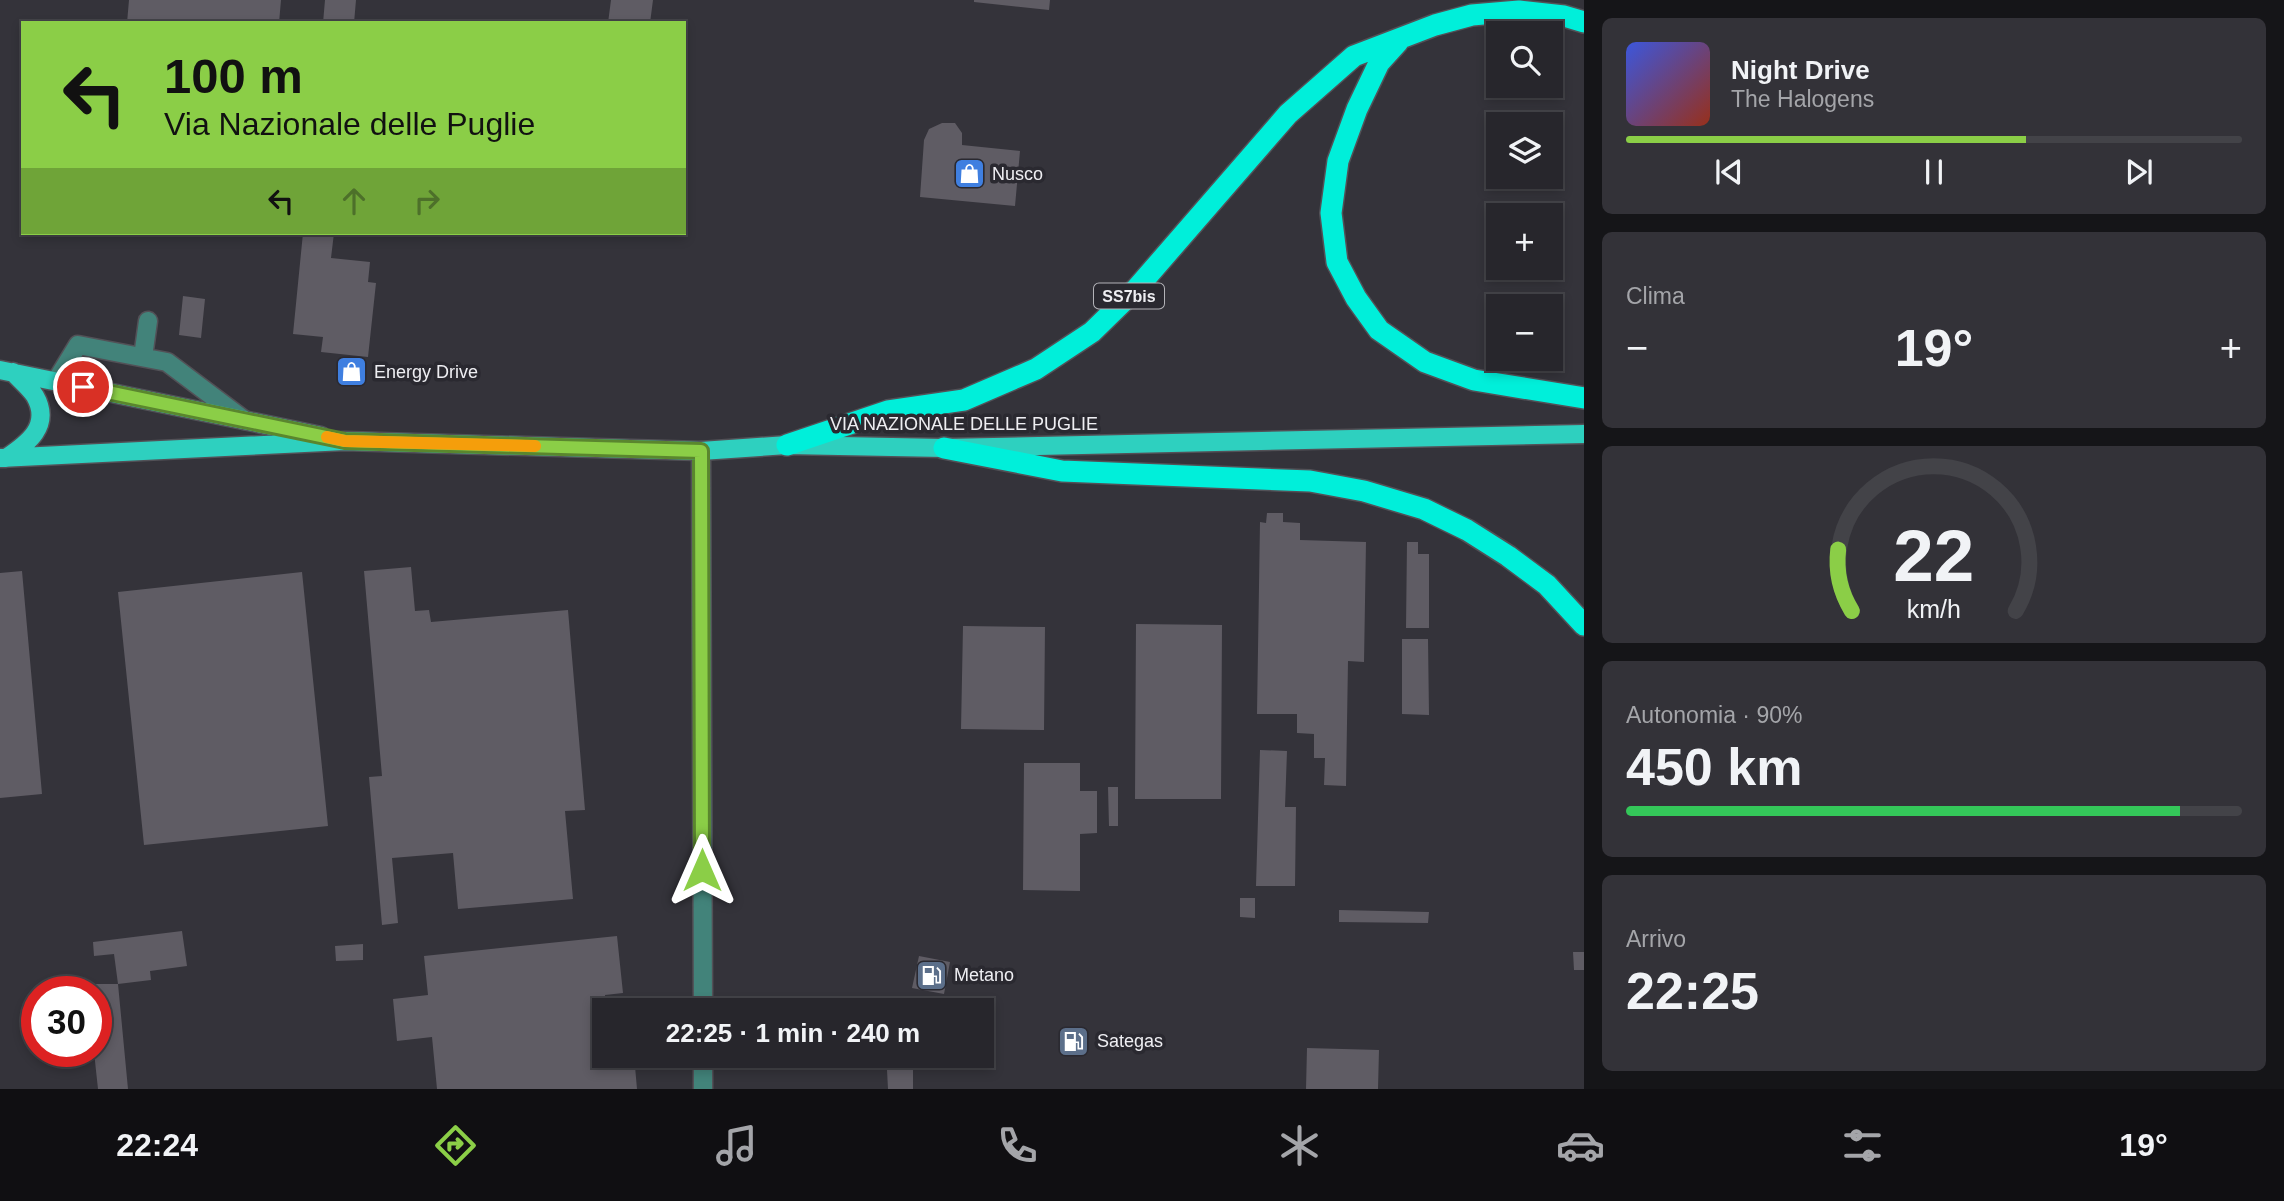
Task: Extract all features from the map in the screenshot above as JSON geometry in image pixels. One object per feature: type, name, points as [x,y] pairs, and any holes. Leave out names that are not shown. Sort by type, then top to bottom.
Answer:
[{"type":"highway","name":"SS7bis","points":[[787,445],[888,411],[964,400],[1037,369],[1092,332],[1137,288],[1288,114],[1354,56],[1435,25],[1472,15],[1519,10],[1564,16],[1584,22]]},
{"type":"highway","name":"SS7bis","points":[[1402,38],[1379,63],[1357,109],[1338,161],[1331,213],[1337,262],[1356,298],[1379,330],[1425,362],[1474,380],[1584,398]]},
{"type":"highway","name":"SS7bis","points":[[944,448],[1062,471],[1310,481],[1364,491],[1424,509],[1467,530],[1547,585],[1584,625]]},
{"type":"main road","name":"VIA NAZIONALE DELLE PUGLIE","points":[[6,371],[345,441]]},
{"type":"main road","points":[[3,458],[28,443],[37,430],[40,412],[35,396],[6,371]]},
{"type":"main road","name":"VIA NAZIONALE DELLE PUGLIE","points":[[3,458],[345,441],[701,451],[787,445],[944,448],[1584,434]]},
{"type":"street","points":[[143,356],[148,321]]},
{"type":"street","points":[[56,382],[78,345],[143,356],[167,362],[244,420]]},
{"type":"street","points":[[701,451],[703,998]]},
{"type":"street","points":[[703,1068],[703,1089]]},
{"type":"building","points":[[129,0],[281,0],[279,21],[127,21]]},
{"type":"building","points":[[325,0],[356,0],[354,21],[323,21]]},
{"type":"building","points":[[611,0],[653,0],[650,21],[608,21]]},
{"type":"building","points":[[974,0],[1050,0],[1049,10]]},
{"type":"building","name":"Nusco","points":[[942,123],[955,123],[962,133],[962,145],[1020,151],[1015,206],[920,197],[924,140],[929,129]]},
{"type":"building","points":[[303,235],[334,235],[331,258],[370,262],[368,282],[376,283],[368,357],[321,352],[323,337],[293,334]]},
{"type":"building","points":[[183,296],[205,299],[201,338],[179,335]]},
{"type":"building","points":[[1267,513],[1283,513],[1283,522],[1300,523],[1300,540],[1366,542],[1364,662],[1348,661],[1346,786],[1324,785],[1325,758],[1314,758],[1314,734],[1297,733],[1297,714],[1257,714],[1260,522],[1266,523]]},
{"type":"building","points":[[1407,542],[1418,542],[1418,554],[1429,554],[1429,628],[1406,628]]},
{"type":"building","points":[[411,567],[415,611],[429,610],[431,622],[568,610],[585,810],[565,811],[573,899],[458,909],[453,853],[392,858],[398,923],[382,925],[369,777],[382,776],[364,571]]},
{"type":"building","points":[[22,571],[42,794],[0,798],[0,573]]},
{"type":"building","points":[[302,572],[328,826],[144,845],[118,592]]},
{"type":"building","points":[[1136,624],[1222,625],[1221,799],[1135,799]]},
{"type":"building","points":[[963,626],[1045,627],[1044,730],[961,729]]},
{"type":"building","points":[[1402,639],[1428,639],[1429,715],[1402,714]]},
{"type":"building","points":[[1260,750],[1287,751],[1285,807],[1296,807],[1295,886],[1256,886]]},
{"type":"building","points":[[1024,763],[1080,763],[1080,791],[1097,791],[1097,833],[1080,834],[1080,891],[1023,890]]},
{"type":"building","points":[[1108,787],[1118,787],[1118,826],[1109,826]]},
{"type":"building","points":[[1240,898],[1255,898],[1255,918],[1240,917]]},
{"type":"building","points":[[1339,910],[1429,912],[1428,923],[1339,922]]},
{"type":"building","points":[[182,931],[187,966],[150,971],[151,980],[118,984],[114,954],[94,956],[93,942]]},
{"type":"building","points":[[617,936],[623,993],[605,995],[605,998],[592,998],[592,1068],[635,1068],[637,1089],[437,1089],[432,1037],[397,1041],[393,999],[428,995],[424,956]]},
{"type":"building","points":[[363,944],[363,960],[336,961],[335,946]]},
{"type":"building","points":[[1573,952],[1584,952],[1584,970],[1574,970]]},
{"type":"building","points":[[919,956],[950,962],[944,994],[912,988]]},
{"type":"building","points":[[112,984],[118,984],[128,1089],[98,1089],[96,1067],[112,1067]]},
{"type":"building","points":[[1307,1048],[1379,1050],[1378,1089],[1306,1089]]},
{"type":"building","points":[[913,1068],[913,1089],[888,1089],[887,1070],[860,1070]]},
{"type":"slow traffic","points":[[327,437],[345,441],[535,446]]},
{"type":"place","name":"Nusco","points":[[969,174]]},
{"type":"place","name":"Energy Drive","points":[[351,372]]},
{"type":"place","name":"Metano","points":[[931,975]]},
{"type":"place","name":"Sategas","points":[[1074,1041]]},
{"type":"route","points":[[83,387],[345,441],[701,451],[702,870]]}]
